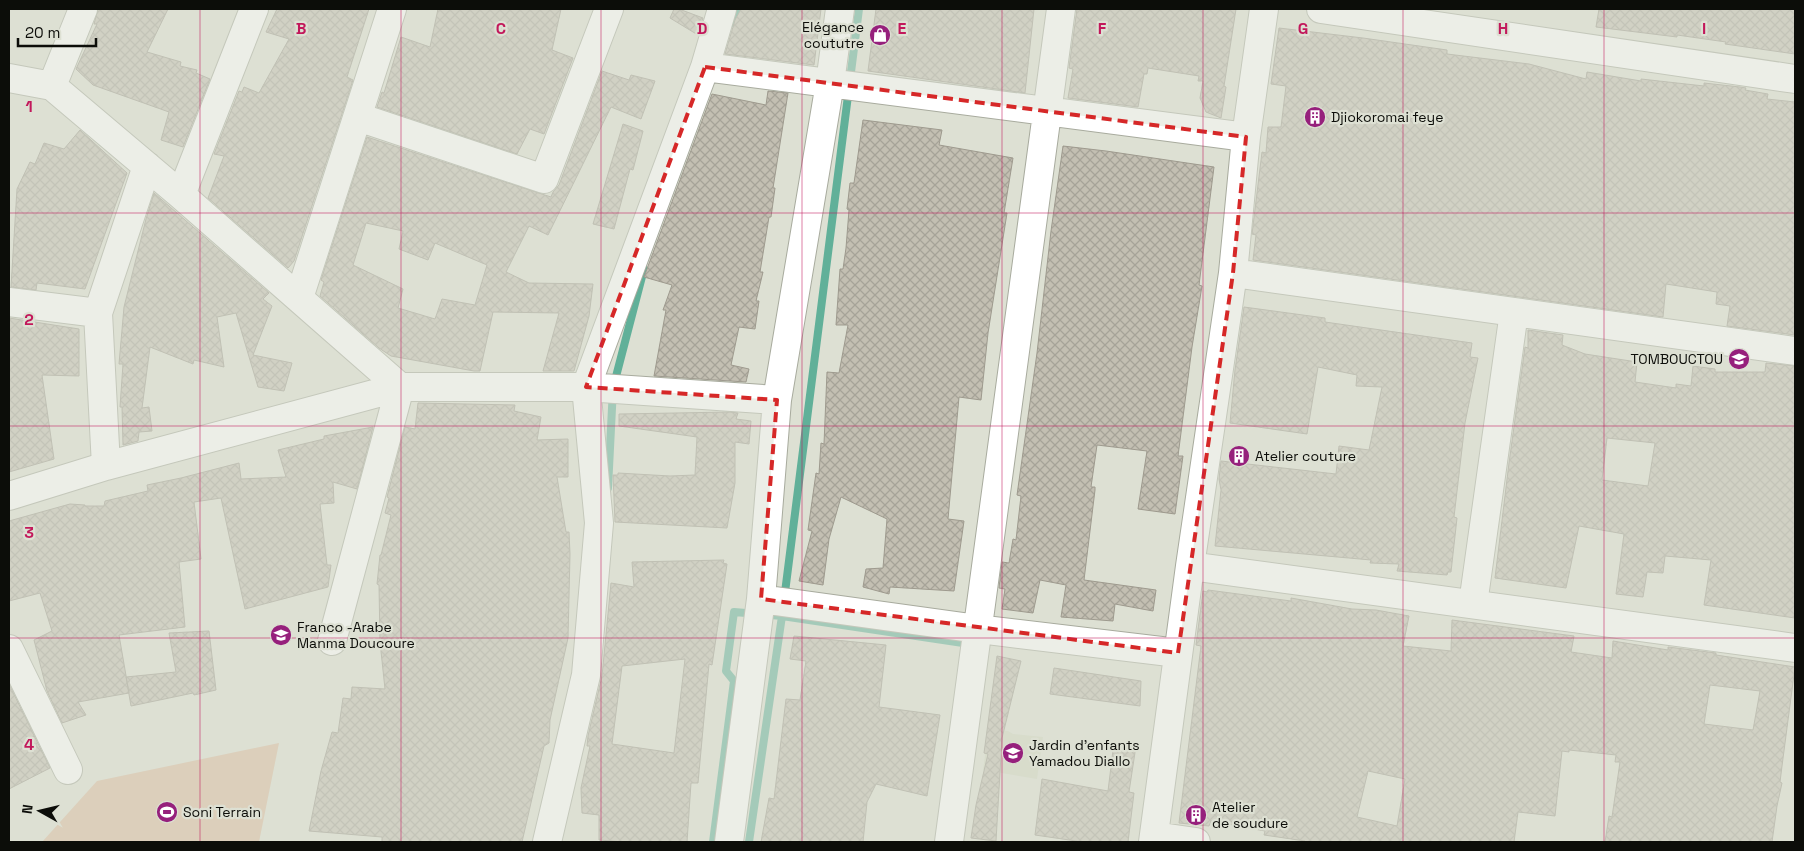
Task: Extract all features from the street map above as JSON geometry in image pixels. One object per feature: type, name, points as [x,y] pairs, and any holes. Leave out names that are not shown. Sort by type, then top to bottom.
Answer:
[{"type":"street","points":[[52,86],[83,9]]},
{"type":"street","points":[[181,194],[254,9]]},
{"type":"street","points":[[298,298],[392,9]]},
{"type":"street","points":[[358,117],[544,179],[609,9]]},
{"type":"street","points":[[547,842],[586,675],[599,523],[586,387],[705,67],[722,9]]},
{"type":"street","points":[[729,842],[761,599],[777,400],[830,83],[840,9]]},
{"type":"street","points":[[949,842],[1061,9]]},
{"type":"street","points":[[1196,842],[1154,839],[1190,566],[1233,273],[1246,137],[1264,9]]},
{"type":"street","points":[[1321,9],[1795,78]]},
{"type":"street","points":[[705,67],[1246,137]]},
{"type":"street","points":[[9,78],[52,86],[181,194],[400,387]]},
{"type":"street","points":[[106,466],[98,313],[147,166]]},
{"type":"street","points":[[1233,273],[1795,351]]},
{"type":"street","points":[[9,302],[98,313]]},
{"type":"street","points":[[1473,604],[1514,312]]},
{"type":"street","points":[[9,496],[106,466],[400,387],[586,387],[777,400]]},
{"type":"street","points":[[332,641],[400,387]]},
{"type":"street","points":[[1190,566],[1795,648]]},
{"type":"street","points":[[761,599],[978,629],[1178,653]]},
{"type":"street","points":[[9,649],[68,770]]},
{"type":"highlighted area","points":[[705,67],[1246,137],[1233,273],[1178,653],[761,599],[777,400],[586,387]]},
{"type":"shaded area","name":"Jardin d'enfants Yamadou Diallo","points":[[989,729],[1043,737],[1037,779],[983,770]]},
{"type":"shaded area","name":"Soni Terrain","points":[[279,743],[259,842],[42,842],[97,781]]},
{"type":"building","points":[[98,9],[168,9],[147,52],[181,62],[180,66],[197,70],[196,73],[210,79],[183,147],[161,140],[169,112],[93,85],[76,69],[97,24],[94,24]]},
{"type":"building","points":[[277,9],[369,9],[347,77],[353,80],[294,261],[288,268],[208,198],[224,156],[214,154],[239,91],[242,92],[244,87],[259,93],[289,39],[266,32]]},
{"type":"building","points":[[438,9],[561,9],[552,50],[573,58],[544,134],[530,129],[517,154],[377,107],[382,92],[384,93],[401,37],[430,47]]},
{"type":"building","points":[[674,9],[703,18],[698,35],[670,18]]},
{"type":"building","points":[[741,9],[821,9],[814,65],[725,54],[735,20]]},
{"type":"building","points":[[876,9],[1034,9],[1025,93],[868,71]]},
{"type":"building","points":[[1077,9],[1236,9],[1221,118],[1206,112],[1200,98],[1203,81],[1198,81],[1199,76],[1148,68],[1147,74],[1144,74],[1138,107],[1068,98],[1073,69],[1069,68]]},
{"type":"building","points":[[1599,9],[1795,9],[1795,54],[1677,35],[1677,37],[1596,27]]},
{"type":"building","points":[[1279,28],[1447,50],[1447,54],[1529,64],[1586,79],[1587,72],[1641,81],[1641,79],[1704,86],[1704,83],[1740,87],[1746,88],[1745,90],[1768,94],[1767,99],[1795,102],[1795,335],[1727,326],[1730,306],[1716,304],[1717,292],[1666,284],[1663,317],[1253,260],[1256,235],[1252,234],[1262,152],[1266,153],[1268,127],[1281,127],[1286,86],[1271,84]]},
{"type":"building","points":[[602,71],[629,80],[631,75],[655,81],[641,119],[611,107],[548,235],[529,226],[506,272],[529,283],[593,284],[589,316],[574,371],[543,371],[559,313],[493,312],[480,371],[474,371],[391,356],[379,348],[320,296],[324,282],[321,280],[367,137],[551,197],[559,185]],"holes":[[[366,223],[403,231],[399,249],[428,260],[435,243],[487,265],[475,305],[442,299],[435,319],[398,308],[403,289],[353,265]]]},
{"type":"building","points":[[768,91],[788,93],[773,188],[775,188],[771,217],[769,217],[760,272],[763,272],[756,301],[759,301],[755,329],[739,327],[731,365],[749,369],[746,382],[654,376],[666,310],[663,310],[672,285],[644,277],[712,94],[766,105]]},
{"type":"building","points":[[863,120],[942,130],[939,145],[1013,158],[1004,213],[1007,213],[988,333],[981,400],[959,397],[948,519],[964,521],[954,591],[890,587],[889,594],[863,587],[866,569],[883,568],[887,519],[841,497],[829,539],[823,585],[799,581],[812,531],[808,530],[816,473],[819,474],[821,443],[824,444],[827,372],[839,373],[848,325],[836,325],[840,269],[843,269],[846,248],[850,183],[854,183]]},
{"type":"building","points":[[623,124],[643,131],[633,170],[630,169],[614,229],[593,224]]},
{"type":"building","points":[[80,130],[127,173],[85,289],[37,283],[36,290],[11,287],[17,189],[30,162],[35,164],[44,143],[64,149]]},
{"type":"building","points":[[1063,146],[1214,167],[1199,285],[1202,286],[1178,456],[1183,456],[1175,514],[1138,509],[1147,451],[1097,445],[1091,487],[1095,487],[1095,490],[1084,580],[1156,590],[1153,611],[1115,604],[1113,621],[1061,617],[1066,585],[1040,580],[1033,613],[1002,609],[1005,589],[999,588],[1002,562],[1009,563],[1013,539],[1016,540],[1021,496],[1017,495]]},
{"type":"building","points":[[154,193],[269,293],[263,299],[272,306],[253,355],[292,363],[284,391],[258,387],[236,313],[217,317],[224,367],[194,360],[193,364],[150,347],[142,408],[149,407],[152,431],[139,432],[138,441],[123,445],[122,407],[120,407],[123,364],[119,364],[124,307]]},
{"type":"building","points":[[1244,307],[1325,318],[1325,322],[1472,343],[1470,357],[1478,358],[1465,423],[1454,517],[1457,518],[1451,572],[1448,572],[1447,575],[1397,571],[1399,564],[1370,563],[1371,560],[1215,546],[1221,490],[1219,479],[1221,461],[1336,474],[1339,446],[1369,450],[1382,387],[1356,386],[1357,375],[1318,367],[1307,434],[1230,423]]},
{"type":"building","points":[[9,318],[79,329],[79,376],[42,375],[54,459],[9,472]]},
{"type":"building","points":[[1528,330],[1563,335],[1562,345],[1585,354],[1637,362],[1635,382],[1676,388],[1676,384],[1691,386],[1693,366],[1715,369],[1715,372],[1765,372],[1766,363],[1795,366],[1795,618],[1704,605],[1711,560],[1665,556],[1663,573],[1647,572],[1643,597],[1616,594],[1624,534],[1579,526],[1566,588],[1495,578],[1525,347],[1528,348]],"holes":[[[1607,438],[1655,443],[1648,486],[1602,480]]]},
{"type":"building","points":[[418,403],[515,405],[514,411],[541,417],[537,440],[568,439],[568,477],[557,477],[566,532],[569,532],[568,638],[550,720],[549,743],[544,746],[522,842],[382,842],[382,837],[309,831],[321,771],[332,732],[338,733],[343,698],[351,699],[352,687],[385,689],[380,642],[379,585],[377,584],[380,555],[391,515],[385,513],[389,498],[387,497],[405,427],[415,429]]},
{"type":"building","points":[[738,413],[736,419],[751,421],[749,444],[735,442],[735,483],[727,528],[615,522],[613,475],[618,475],[618,473],[670,476],[695,475],[697,437],[619,426],[619,414]]},
{"type":"building","points":[[373,427],[357,489],[333,482],[334,503],[320,504],[327,565],[331,565],[328,587],[245,609],[221,498],[194,502],[201,559],[179,562],[185,627],[119,635],[129,693],[78,702],[86,715],[62,723],[47,691],[34,640],[52,631],[40,593],[9,601],[9,521],[70,504],[104,506],[105,501],[148,491],[147,485],[239,463],[241,479],[286,477],[278,450],[324,439],[324,436]]},
{"type":"building","points":[[724,560],[723,563],[727,564],[712,665],[709,664],[698,783],[691,783],[687,842],[599,840],[599,815],[582,813],[581,788],[590,746],[587,746],[588,736],[602,676],[611,583],[634,587],[632,562]],"holes":[[[685,659],[674,753],[612,744],[622,666]]]},
{"type":"building","points":[[1208,590],[1291,601],[1291,598],[1352,609],[1376,610],[1409,616],[1403,646],[1451,651],[1452,620],[1574,636],[1571,652],[1612,658],[1613,641],[1668,650],[1668,647],[1716,653],[1716,655],[1795,667],[1780,782],[1782,783],[1772,842],[1605,842],[1609,816],[1612,817],[1620,762],[1615,762],[1616,755],[1569,750],[1569,752],[1562,751],[1555,816],[1518,812],[1514,842],[1305,842],[1264,835],[1265,831],[1211,821],[1209,826],[1179,823],[1201,646],[1196,645],[1203,591],[1207,592]],"holes":[[[1710,685],[1760,691],[1753,730],[1704,724]],[[1368,771],[1405,779],[1397,826],[1357,817]]]},
{"type":"building","points":[[209,631],[216,690],[131,706],[126,677],[176,672],[169,633]]},
{"type":"building","points":[[794,636],[886,645],[879,707],[940,715],[927,796],[876,784],[867,802],[863,842],[761,842],[769,798],[774,799],[786,699],[800,700],[806,661],[790,659]]},
{"type":"building","points":[[997,656],[1021,661],[1002,738],[996,841],[971,838],[976,805],[988,754],[984,753]]},
{"type":"building","points":[[1054,668],[1141,681],[1140,706],[1050,694]]},
{"type":"building","points":[[9,684],[50,768],[9,789]]},
{"type":"building","points":[[1114,742],[1136,746],[1129,792],[1134,793],[1128,842],[1083,842],[1035,835],[1042,779],[1108,791]]},
{"type":"waterway","points":[[731,23],[738,9]]},
{"type":"waterway","points":[[749,842],[782,616],[859,9]]},
{"type":"waterway","points":[[608,488],[613,388],[644,269]]},
{"type":"waterway","points":[[713,842],[734,681],[726,671],[734,612],[782,616],[963,643]]},
{"type":"place","name":"Elégance coututre","points":[[880,35]]},
{"type":"place","name":"Djiokoromai feye","points":[[1315,117]]},
{"type":"place","name":"TOMBOUCTOU","points":[[1739,359]]},
{"type":"place","name":"Atelier couture","points":[[1239,456]]},
{"type":"place","name":"Franco -Arabe Manma Doucoure","points":[[281,635]]},
{"type":"place","name":"Jardin d'enfants Yamadou Diallo","points":[[1013,753]]},
{"type":"place","name":"Soni Terrain","points":[[167,812]]},
{"type":"place","name":"Atelier de soudure","points":[[1196,815]]}]
